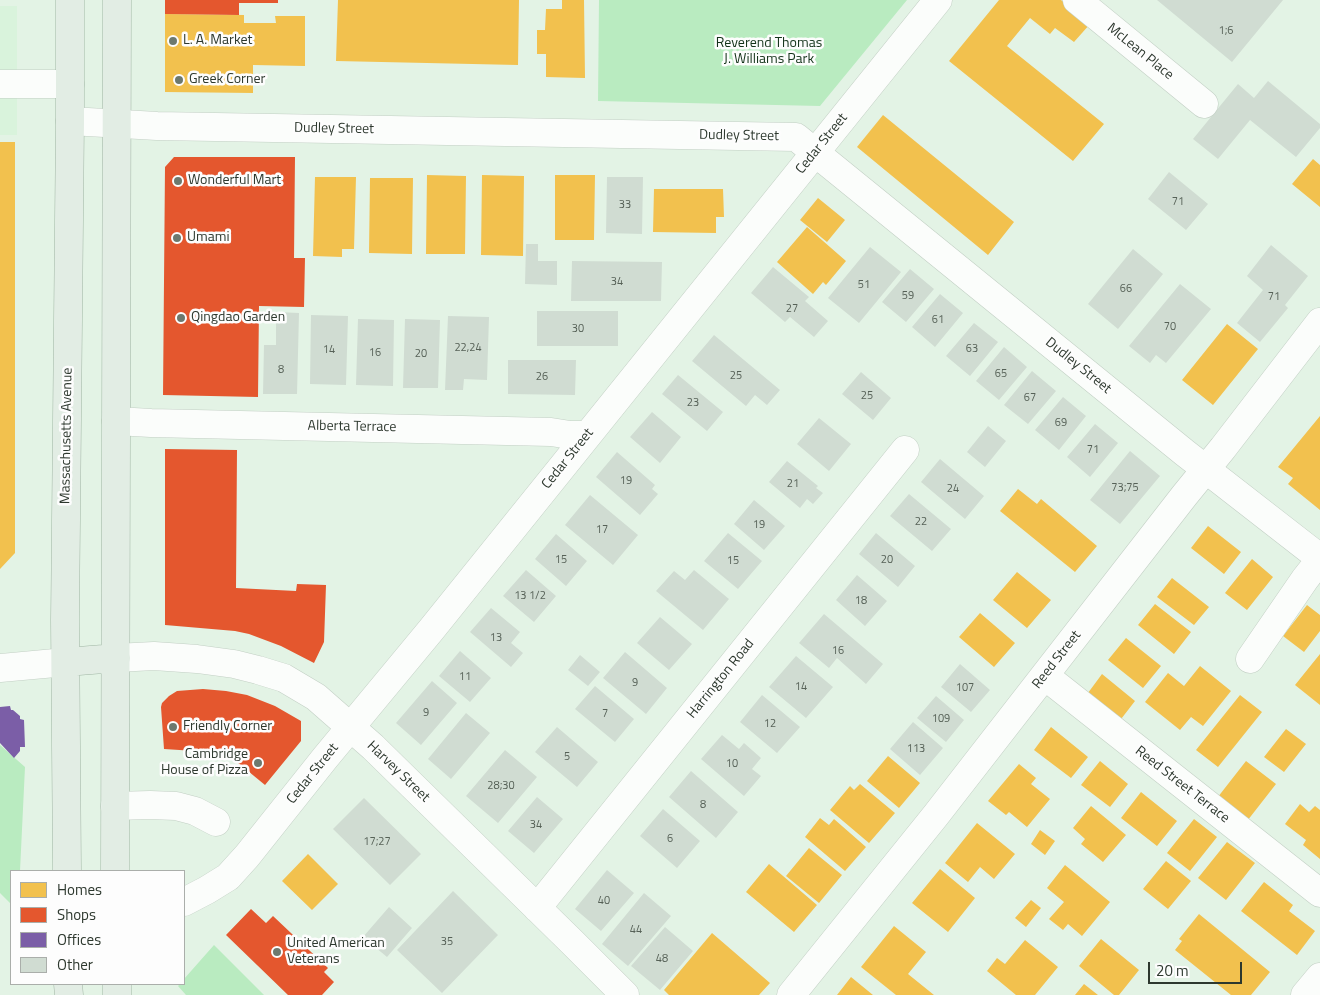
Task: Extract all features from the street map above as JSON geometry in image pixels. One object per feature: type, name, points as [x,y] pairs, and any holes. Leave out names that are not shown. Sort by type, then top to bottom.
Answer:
[{"type":"main road","name":"Massachusetts Avenue","points":[[67,870],[65,591],[70,0]]},
{"type":"main road","points":[[116,870],[117,0]]},
{"type":"main road","points":[[66,662],[116,658]]},
{"type":"street","name":"Cedar Street","points":[[185,901],[218,884],[238,867],[938,0]]},
{"type":"street","name":"McLean Place","points":[[1077,0],[1204,104]]},
{"type":"street","points":[[0,84],[70,84]]},
{"type":"street","name":"Dudley Street","points":[[70,121],[157,126],[796,137],[1320,559]]},
{"type":"street","name":"Reed Street","points":[[791,995],[936,815],[1320,322]]},
{"type":"street","name":"Alberta Terrace","points":[[116,421],[551,432],[588,435]]},
{"type":"street","name":"Harrington Road","points":[[537,908],[905,450]]},
{"type":"street","points":[[1250,659],[1320,559]]},
{"type":"street","name":"Harvey Street","points":[[116,658],[154,656],[234,664],[284,678],[316,697],[373,747],[625,995]]},
{"type":"street","points":[[0,668],[66,662]]},
{"type":"street","name":"Reed Street Terrace","points":[[1045,676],[1320,893]]},
{"type":"street","points":[[115,806],[176,806],[195,811],[216,822]]},
{"type":"street","points":[[1305,995],[1320,976]]},
{"type":"shaded area","points":[[0,6],[17,6],[17,135],[0,135]]},
{"type":"green space","name":"Reverend Thomas J. Williams Park","points":[[599,0],[907,0],[820,106],[598,101]]},
{"type":"green space","points":[[0,745],[25,767],[20,870],[10,870],[10,903],[0,893]]},
{"type":"green space","points":[[214,945],[264,995],[186,995],[178,986],[185,985],[185,978]]},
{"type":"building: Homes","points":[[338,0],[519,0],[518,65],[336,61]]},
{"type":"building: Homes","points":[[562,0],[584,0],[585,78],[546,77],[546,54],[537,54],[537,30],[545,30],[546,9],[562,9]]},
{"type":"building: Homes","points":[[999,0],[1061,0],[1090,24],[1074,42],[1055,28],[1050,34],[1030,18],[1007,46],[1104,124],[1073,161],[949,61]]},
{"type":"building: Homes","points":[[165,14],[244,15],[244,23],[276,23],[275,16],[305,16],[305,66],[253,65],[253,93],[165,92]]},
{"type":"building: Homes","points":[[883,115],[1014,222],[988,255],[857,147]]},
{"type":"building: Homes","points":[[0,142],[15,142],[15,553],[0,569]]},
{"type":"building: Homes","points":[[1313,159],[1320,165],[1320,207],[1292,184]]},
{"type":"building: Homes","points":[[427,175],[466,176],[465,254],[426,254]]},
{"type":"building: Homes","points":[[482,175],[524,176],[523,256],[481,255]]},
{"type":"building: Homes","points":[[555,175],[595,175],[594,240],[555,240]]},
{"type":"building: Homes","points":[[315,177],[356,177],[354,249],[342,249],[342,257],[313,256]]},
{"type":"building: Homes","points":[[370,178],[413,178],[412,254],[369,253]]},
{"type":"building: Homes","points":[[654,189],[723,189],[724,217],[716,217],[716,233],[653,232]]},
{"type":"building: Homes","points":[[818,198],[845,220],[827,242],[800,220]]},
{"type":"building: Homes","points":[[807,227],[846,261],[826,285],[823,282],[813,294],[777,262]]},
{"type":"building: Homes","points":[[1227,324],[1258,349],[1213,405],[1182,380]]},
{"type":"building: Homes","points":[[1320,416],[1320,510],[1288,484],[1293,478],[1278,467]]},
{"type":"building: Homes","points":[[1018,489],[1037,504],[1041,499],[1097,546],[1075,572],[1000,511]]},
{"type":"building: Homes","points":[[1208,526],[1241,552],[1224,574],[1191,548]]},
{"type":"building: Homes","points":[[1252,559],[1273,577],[1247,610],[1225,593]]},
{"type":"building: Homes","points":[[1017,572],[1051,600],[1027,628],[993,600]]},
{"type":"building: Homes","points":[[1172,578],[1209,607],[1194,625],[1157,597]]},
{"type":"building: Homes","points":[[1155,604],[1191,632],[1174,654],[1138,625]]},
{"type":"building: Homes","points":[[1307,605],[1320,615],[1320,631],[1304,652],[1283,636]]},
{"type":"building: Homes","points":[[980,613],[1015,643],[994,667],[959,637]]},
{"type":"building: Homes","points":[[1126,638],[1161,666],[1143,688],[1108,660]]},
{"type":"building: Homes","points":[[1320,654],[1320,705],[1295,685]]},
{"type":"building: Homes","points":[[1200,666],[1231,691],[1203,726],[1191,717],[1180,730],[1145,702],[1168,673],[1184,686]]},
{"type":"building: Homes","points":[[1102,674],[1135,701],[1118,723],[1085,697]]},
{"type":"building: Homes","points":[[1240,695],[1262,712],[1218,767],[1196,750]]},
{"type":"building: Homes","points":[[1051,727],[1088,757],[1071,778],[1034,750]]},
{"type":"building: Homes","points":[[1286,729],[1306,744],[1284,772],[1264,757]]},
{"type":"building: Homes","points":[[888,756],[920,783],[899,808],[867,781]]},
{"type":"building: Homes","points":[[1100,761],[1128,784],[1110,807],[1081,785]]},
{"type":"building: Homes","points":[[1246,761],[1276,784],[1244,825],[1214,802]]},
{"type":"building: Homes","points":[[1019,764],[1036,778],[1031,784],[1050,799],[1027,827],[1009,812],[1006,815],[988,801]]},
{"type":"building: Homes","points":[[860,784],[895,813],[869,843],[830,810],[850,786],[854,790]]},
{"type":"building: Homes","points":[[1141,792],[1177,821],[1157,846],[1121,818]]},
{"type":"building: Homes","points":[[1300,804],[1309,812],[1315,806],[1320,810],[1320,859],[1303,845],[1306,840],[1285,824]]},
{"type":"building: Homes","points":[[1091,806],[1126,835],[1103,862],[1081,844],[1085,839],[1073,828]]},
{"type":"building: Homes","points":[[820,818],[829,825],[834,819],[866,847],[845,871],[805,837]]},
{"type":"building: Homes","points":[[1194,819],[1217,837],[1190,871],[1167,853]]},
{"type":"building: Homes","points":[[977,823],[1015,854],[994,879],[980,867],[968,882],[945,863]]},
{"type":"building: Homes","points":[[1040,830],[1055,841],[1045,855],[1031,844]]},
{"type":"building: Homes","points":[[1227,842],[1255,863],[1226,900],[1198,878]]},
{"type":"building: Homes","points":[[809,848],[842,875],[819,903],[786,876]]},
{"type":"building: Homes","points":[[308,854],[338,884],[312,910],[282,881]]},
{"type":"building: Homes","points":[[1166,861],[1191,881],[1168,909],[1143,889]]},
{"type":"building: Homes","points":[[769,864],[817,905],[794,932],[746,892]]},
{"type":"building: Homes","points":[[1065,865],[1110,902],[1082,936],[1068,924],[1063,930],[1049,919],[1064,902],[1047,888]]},
{"type":"building: Homes","points":[[940,869],[975,898],[948,932],[912,903]]},
{"type":"building: Homes","points":[[1264,882],[1293,905],[1289,911],[1315,931],[1297,955],[1241,911]]},
{"type":"building: Homes","points":[[1031,900],[1041,908],[1026,927],[1015,918]]},
{"type":"building: Homes","points":[[1199,914],[1270,972],[1251,995],[1231,995],[1175,950],[1182,941],[1179,939]]},
{"type":"building: Homes","points":[[894,926],[926,952],[908,974],[934,995],[896,995],[861,967]]},
{"type":"building: Homes","points":[[712,933],[770,983],[759,995],[669,995],[664,990]]},
{"type":"building: Homes","points":[[1101,939],[1139,970],[1119,995],[1114,995],[1079,966]]},
{"type":"building: Homes","points":[[1025,940],[1058,967],[1035,995],[1016,995],[987,971],[997,958],[1005,964]]},
{"type":"building: Homes","points":[[851,977],[873,995],[837,995]]},
{"type":"building: Homes","points":[[1084,984],[1098,995],[1075,995]]},
{"type":"building: Shops","points":[[165,0],[278,0],[278,3],[239,3],[239,15],[165,14]]},
{"type":"building: Shops","points":[[174,157],[295,157],[294,258],[305,258],[304,307],[259,306],[258,397],[163,395],[165,167]]},
{"type":"building: Shops","points":[[165,449],[237,450],[236,588],[296,591],[297,584],[326,585],[324,642],[314,663],[281,646],[249,634],[165,625]]},
{"type":"building: Shops","points":[[203,689],[247,695],[275,706],[301,721],[301,741],[265,785],[226,753],[164,749],[162,703],[177,691]]},
{"type":"building: Shops","name":"United American Veterans","points":[[251,909],[266,923],[273,916],[328,968],[324,972],[334,982],[322,995],[288,995],[226,935]]},
{"type":"building: Offices","points":[[10,706],[11,710],[20,716],[20,719],[24,720],[25,747],[20,747],[20,751],[14,758],[0,743],[0,707]]},
{"type":"building: Other","points":[[1157,0],[1283,0],[1232,62]]},
{"type":"building: Other","points":[[1268,81],[1320,124],[1320,128],[1296,157],[1250,120],[1218,159],[1193,139],[1238,84],[1254,98]]},
{"type":"building: Other","points":[[1169,172],[1208,204],[1186,230],[1148,199]]},
{"type":"building: Other","points":[[607,177],[643,177],[642,234],[606,233]]},
{"type":"building: Other","points":[[526,244],[538,244],[538,261],[557,261],[557,285],[525,284]]},
{"type":"building: Other","points":[[1271,245],[1308,276],[1285,305],[1288,308],[1260,342],[1237,323],[1263,290],[1247,276]]},
{"type":"building: Other","points":[[870,247],[901,272],[859,323],[828,298]]},
{"type":"building: Other","points":[[1133,249],[1163,274],[1118,329],[1088,304]]},
{"type":"building: Other","points":[[572,261],[662,262],[661,301],[571,301]]},
{"type":"building: Other","points":[[773,267],[809,297],[805,301],[828,321],[814,337],[790,317],[785,322],[751,293]]},
{"type":"building: Other","points":[[910,269],[934,289],[906,322],[882,302]]},
{"type":"building: Other","points":[[1180,284],[1211,309],[1166,363],[1156,355],[1150,363],[1129,346]]},
{"type":"building: Other","points":[[940,294],[963,313],[935,347],[912,327]]},
{"type":"building: Other","points":[[537,311],[618,311],[618,346],[537,346]]},
{"type":"building: Other","points":[[276,312],[299,313],[297,394],[263,394],[264,345],[276,345]]},
{"type":"building: Other","points":[[311,315],[348,316],[346,385],[310,384]]},
{"type":"building: Other","points":[[448,316],[489,317],[487,380],[464,379],[463,390],[445,390]]},
{"type":"building: Other","points":[[358,319],[394,320],[393,386],[356,385]]},
{"type":"building: Other","points":[[405,319],[440,320],[438,388],[403,388]]},
{"type":"building: Other","points":[[974,323],[998,342],[970,376],[946,356]]},
{"type":"building: Other","points":[[714,335],[780,390],[767,405],[755,395],[746,406],[692,361]]},
{"type":"building: Other","points":[[1004,347],[1027,367],[999,400],[976,381]]},
{"type":"building: Other","points":[[508,360],[576,360],[575,395],[508,394]]},
{"type":"building: Other","points":[[1032,371],[1056,391],[1028,424],[1004,405]]},
{"type":"building: Other","points":[[861,372],[891,398],[873,420],[842,394]]},
{"type":"building: Other","points":[[678,375],[723,412],[707,431],[662,394]]},
{"type":"building: Other","points":[[1063,397],[1086,416],[1059,450],[1035,430]]},
{"type":"building: Other","points":[[652,412],[681,437],[660,463],[630,437]]},
{"type":"building: Other","points":[[819,418],[851,444],[829,471],[797,444]]},
{"type":"building: Other","points":[[1095,424],[1118,443],[1090,477],[1067,457]]},
{"type":"building: Other","points":[[988,426],[1006,441],[985,467],[967,452]]},
{"type":"building: Other","points":[[1130,451],[1160,476],[1120,524],[1090,500]]},
{"type":"building: Other","points":[[617,452],[655,485],[652,489],[658,494],[640,515],[596,477]]},
{"type":"building: Other","points":[[940,459],[984,496],[965,519],[921,482]]},
{"type":"building: Other","points":[[787,461],[818,486],[816,488],[823,493],[813,504],[807,499],[800,508],[769,482]]},
{"type":"building: Other","points":[[909,494],[951,529],[932,551],[890,516]]},
{"type":"building: Other","points":[[590,495],[638,535],[613,565],[565,525]]},
{"type":"building: Other","points":[[754,500],[785,526],[764,550],[734,524]]},
{"type":"building: Other","points":[[728,533],[762,561],[738,589],[704,561]]},
{"type":"building: Other","points":[[876,533],[915,566],[898,587],[859,554]]},
{"type":"building: Other","points":[[556,534],[587,561],[566,586],[535,559]]},
{"type":"building: Other","points":[[526,570],[556,596],[534,622],[503,596]]},
{"type":"building: Other","points":[[694,570],[729,599],[703,630],[656,591],[674,571],[685,580]]},
{"type":"building: Other","points":[[857,575],[887,601],[865,626],[836,600]]},
{"type":"building: Other","points":[[491,608],[520,632],[511,643],[523,653],[511,667],[470,632]]},
{"type":"building: Other","points":[[824,614],[883,664],[866,684],[837,658],[829,668],[799,643]]},
{"type":"building: Other","points":[[660,617],[692,644],[669,670],[637,643]]},
{"type":"building: Other","points":[[460,651],[491,678],[470,702],[439,676]]},
{"type":"building: Other","points":[[625,652],[667,688],[646,714],[603,678]]},
{"type":"building: Other","points":[[580,655],[600,672],[588,686],[568,670]]},
{"type":"building: Other","points":[[796,656],[833,687],[806,718],[769,687]]},
{"type":"building: Other","points":[[960,664],[990,690],[971,712],[941,687]]},
{"type":"building: Other","points":[[432,681],[457,703],[421,745],[396,723]]},
{"type":"building: Other","points":[[595,686],[634,719],[615,742],[575,709]]},
{"type":"building: Other","points":[[762,695],[800,727],[777,753],[740,722]]},
{"type":"building: Other","points":[[936,696],[964,720],[946,742],[917,718]]},
{"type":"building: Other","points":[[466,713],[490,733],[451,779],[428,759]]},
{"type":"building: Other","points":[[913,722],[943,748],[920,775],[890,749]]},
{"type":"building: Other","points":[[557,727],[598,762],[577,787],[535,752]]},
{"type":"building: Other","points":[[722,735],[739,749],[744,743],[761,758],[752,769],[761,776],[744,796],[701,759]]},
{"type":"building: Other","points":[[505,750],[537,777],[498,823],[466,796]]},
{"type":"building: Other","points":[[691,771],[738,812],[716,838],[669,797]]},
{"type":"building: Other","points":[[537,797],[563,819],[534,853],[508,831]]},
{"type":"building: Other","points":[[364,798],[421,854],[390,885],[333,829]]},
{"type":"building: Other","points":[[663,809],[700,841],[677,868],[640,836]]},
{"type":"building: Other","points":[[607,870],[634,893],[601,931],[575,909]]},
{"type":"building: Other","points":[[453,891],[498,935],[442,993],[397,950]]},
{"type":"building: Other","points":[[644,893],[671,916],[628,966],[602,944]]},
{"type":"building: Other","points":[[389,907],[412,928],[387,957],[363,937]]},
{"type":"building: Other","points":[[665,927],[693,951],[660,990],[631,966]]},
{"type":"place","name":"L. A. Market","points":[[173,41]]},
{"type":"place","name":"Greek Corner","points":[[179,80]]},
{"type":"place","name":"Wonderful Mart","points":[[178,181]]},
{"type":"place","name":"Umami","points":[[177,238]]},
{"type":"place","name":"Qingdao Garden","points":[[181,318]]},
{"type":"place","name":"Friendly Corner","points":[[173,727]]},
{"type":"place","name":"Cambridge House of Pizza","points":[[258,763]]},
{"type":"place","name":"United American Veterans","points":[[277,952]]}]
